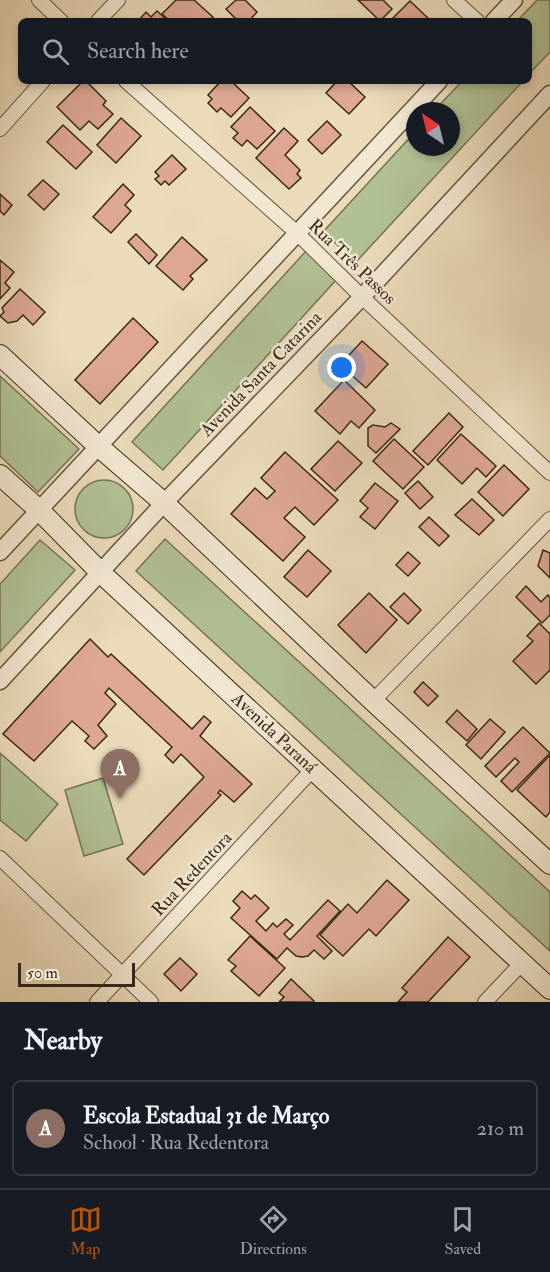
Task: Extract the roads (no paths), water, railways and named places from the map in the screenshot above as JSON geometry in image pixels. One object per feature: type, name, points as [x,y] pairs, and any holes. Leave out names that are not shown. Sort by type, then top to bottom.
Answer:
[{"type":"main road","points":[[0,355],[98,446],[164,503],[373,701],[550,864]]},
{"type":"main road","name":"Avenida Paraná","points":[[0,475],[39,510],[101,573],[550,989]]},
{"type":"street","points":[[39,0],[58,18]]},
{"type":"street","points":[[101,18],[118,0]]},
{"type":"street","points":[[454,0],[474,18]]},
{"type":"street","points":[[497,18],[514,0]]},
{"type":"street","points":[[0,129],[40,84]]},
{"type":"street","name":"Rua Três Passos","points":[[129,84],[297,233],[550,473]]},
{"type":"street","points":[[0,552],[435,84]]},
{"type":"street","name":"Avenida Santa Catarina","points":[[0,681],[164,503],[362,297],[550,94]]},
{"type":"street","points":[[373,701],[550,519]]},
{"type":"street","name":"Rua Redentora","points":[[97,1002],[313,770]]},
{"type":"street","points":[[0,858],[151,1002]]},
{"type":"street","points":[[485,1002],[522,963]]},
{"type":"place","name":"Escola Estadual 31 de Março","points":[[120,799]]}]
